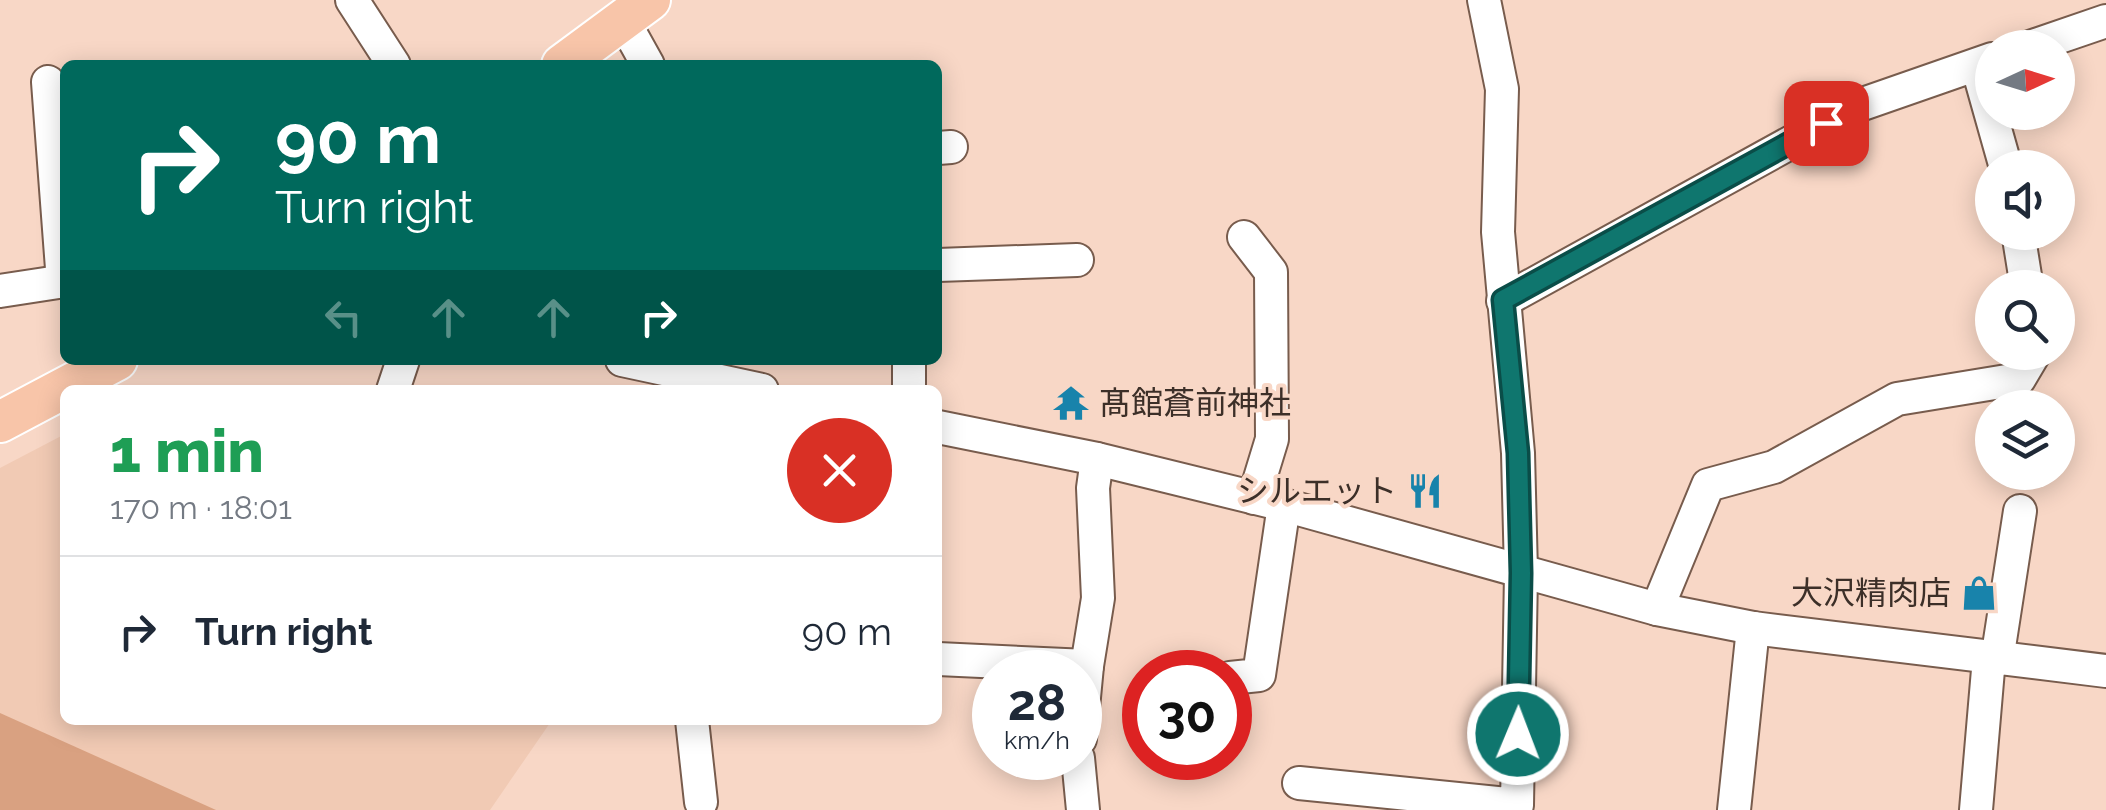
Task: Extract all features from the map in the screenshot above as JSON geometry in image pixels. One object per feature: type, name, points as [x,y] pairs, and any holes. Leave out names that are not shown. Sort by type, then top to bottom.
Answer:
[{"type":"main road","points":[[569,60],[637,10]]},
{"type":"main road","points":[[70,385],[108,365]]},
{"type":"main road","points":[[0,422],[60,390]]},
{"type":"street","points":[[1299,783],[1516,805],[1521,573],[1518,453],[1498,232],[1502,89],[1484,0]]},
{"type":"street","points":[[364,5],[392,60]]},
{"type":"street","points":[[637,10],[647,60]]},
{"type":"street","points":[[2075,32],[2106,21]]},
{"type":"street","points":[[1503,300],[1857,106],[1975,65]]},
{"type":"street","points":[[48,82],[60,232]]},
{"type":"street","points":[[1244,237],[1271,272],[1272,439],[1259,676],[1252,676]]},
{"type":"street","points":[[942,265],[1076,260]]},
{"type":"street","points":[[0,292],[60,283]]},
{"type":"street","points":[[629,371],[691,368],[746,385]]},
{"type":"street","points":[[1657,609],[1708,485],[1774,467],[1897,400],[2019,379],[2024,370]]},
{"type":"street","points":[[942,428],[1097,459],[1269,502],[1657,609],[1753,628],[2106,672]]},
{"type":"street","points":[[1090,650],[1098,598],[1092,488],[1097,459]]},
{"type":"street","points":[[1976,810],[1993,659],[2020,511]]},
{"type":"street","points":[[1734,810],[1753,628]]},
{"type":"street","points":[[942,659],[972,661]]},
{"type":"street","points":[[692,725],[700,802]]},
{"type":"street","points":[[1080,780],[1083,810]]},
{"type":"shaded area","points":[[60,437],[60,725],[549,725],[490,810],[0,810],[0,468]]},
{"type":"shaded area","points":[[0,713],[216,810],[0,810]]},
{"type":"place","name":"髙館蒼前神社","points":[[1071,403]]},
{"type":"place","name":"シルエット","points":[[1425,491]]},
{"type":"place","name":"大沢精肉店","points":[[1979,593]]},
{"type":"route","points":[[1518,734],[1518,453],[1503,300],[1826,123]]}]
